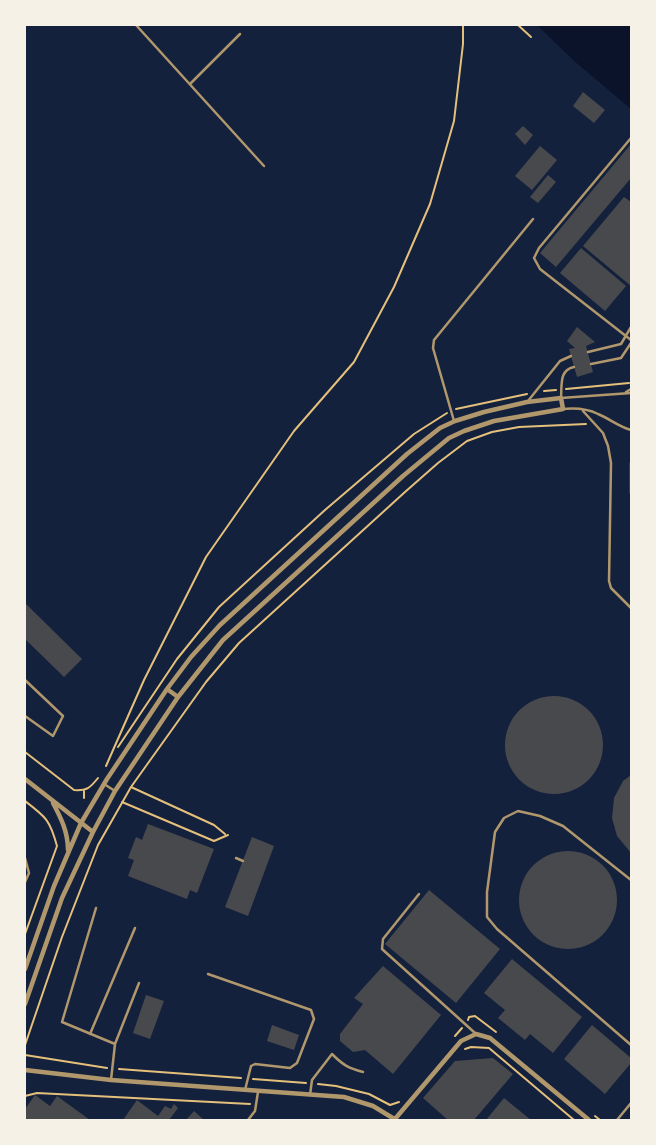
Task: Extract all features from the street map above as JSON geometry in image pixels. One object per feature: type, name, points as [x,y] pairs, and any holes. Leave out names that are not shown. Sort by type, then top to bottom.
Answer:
[{"type":"street","points":[[25,968],[81,823],[167,689],[220,625],[407,454],[440,428],[454,421],[527,402],[561,398],[563,409],[494,421],[449,438],[403,476],[223,640],[178,698],[115,791],[93,832],[62,898],[25,1004]]},
{"type":"street","points":[[167,689],[178,698]]},
{"type":"street","points":[[25,779],[93,832]]},
{"type":"street","points":[[53,801],[68,838],[68,853]]},
{"type":"street","points":[[25,1070],[111,1080],[344,1098],[373,1106],[396,1119],[461,1041],[476,1034],[490,1038],[589,1120]]},
{"type":"lane","points":[[136,25],[264,166]]},
{"type":"lane","points":[[190,84],[240,34]]},
{"type":"lane","points":[[591,364],[621,358],[631,342],[626,336],[540,269],[534,258],[538,248],[631,138]]},
{"type":"lane","points":[[454,421],[433,348],[434,340],[533,219]]},
{"type":"lane","points":[[588,352],[618,345],[631,327]]},
{"type":"lane","points":[[527,402],[560,361],[571,356]]},
{"type":"lane","points":[[574,367],[566,369],[563,373],[561,398],[631,393]]},
{"type":"lane","points":[[625,393],[631,389]]},
{"type":"lane","points":[[563,409],[575,408],[596,412],[631,430]]},
{"type":"lane","points":[[583,410],[603,433],[608,446],[612,463],[609,580],[611,588],[631,608]]},
{"type":"lane","points":[[631,463],[631,493]]},
{"type":"lane","points":[[25,680],[63,716],[53,736],[25,715]]},
{"type":"lane","points":[[106,782],[115,791]]},
{"type":"lane","points":[[631,880],[563,826],[540,816],[518,811],[504,818],[495,832],[487,892],[487,917],[497,929],[631,1045]]},
{"type":"lane","points":[[25,858],[28,874],[25,882]]},
{"type":"lane","points":[[236,858],[243,860]]},
{"type":"lane","points":[[419,894],[383,940],[382,949],[476,1034]]},
{"type":"lane","points":[[96,908],[62,1022],[115,1044]]},
{"type":"lane","points":[[90,1034],[135,928]]},
{"type":"lane","points":[[208,974],[311,1010],[313,1014],[314,1019],[297,1063],[290,1068],[255,1064],[249,1068],[245,1091]]},
{"type":"lane","points":[[111,1080],[115,1044],[139,984]]},
{"type":"lane","points":[[310,1095],[311,1084],[315,1074],[332,1054],[350,1069],[364,1072]]},
{"type":"lane","points":[[248,1120],[255,1111],[258,1092]]},
{"type":"lane","points":[[617,1120],[631,1103]]},
{"type":"path","points":[[106,782],[106,763],[140,688],[206,558],[294,431],[354,362],[394,287],[430,204],[454,121],[463,44],[463,25]]},
{"type":"path","points":[[518,25],[531,37]]},
{"type":"path","points":[[25,1045],[62,937],[98,845],[131,787],[206,682],[239,642],[438,463],[467,441],[492,432],[519,428],[593,423]]},
{"type":"path","points":[[131,787],[214,825],[225,834]]},
{"type":"path","points":[[84,791],[84,798]]},
{"type":"path","points":[[25,801],[46,817],[54,832],[57,846],[25,934]]},
{"type":"path","points":[[122,802],[214,841],[228,835]]},
{"type":"path","points":[[454,1037],[469,1017],[475,1016],[502,1037]]},
{"type":"path","points":[[461,1050],[471,1047],[489,1048],[574,1120]]},
{"type":"path","points":[[25,1055],[112,1069],[336,1086],[369,1094],[390,1105],[398,1103],[404,1096]]},
{"type":"path","points":[[25,1096],[37,1093],[257,1105]]},
{"type":"path","points":[[592,1114],[600,1120]]},
{"type":"water","points":[[537,25],[631,25],[631,109],[573,60]]},
{"type":"building","points":[[583,92],[605,110],[594,123],[573,106]]},
{"type":"building","points":[[523,126],[533,135],[525,145],[515,134]]},
{"type":"building","points":[[631,144],[631,178],[556,267],[540,253]]},
{"type":"building","points":[[540,146],[557,160],[532,190],[515,176]]},
{"type":"building","points":[[548,175],[556,182],[538,203],[530,197]]},
{"type":"building","points":[[624,197],[631,202],[631,286],[583,246]]},
{"type":"building","points":[[581,248],[626,286],[605,311],[560,273]]},
{"type":"building","points":[[577,327],[595,342],[586,346],[593,372],[577,377],[569,349],[575,348],[567,341]]},
{"type":"building","points":[[25,603],[82,659],[64,677],[25,639]]},
{"type":"building","points":[[554,696],[573,700],[589,710],[599,726],[603,745],[599,764],[589,780],[573,790],[554,794],[535,790],[519,780],[509,764],[505,745],[509,726],[519,710],[535,700]]},
{"type":"building","points":[[631,775],[631,853],[617,836],[612,818],[614,798],[623,781]]},
{"type":"building","points":[[148,824],[214,849],[197,893],[190,890],[187,899],[128,876],[134,860],[128,858],[136,837],[142,840]]},
{"type":"building","points":[[252,837],[274,846],[248,916],[225,907]]},
{"type":"building","points":[[568,851],[587,855],[603,865],[613,881],[617,900],[613,919],[603,935],[587,945],[568,949],[549,945],[533,935],[523,919],[519,900],[523,881],[533,865],[549,855]]},
{"type":"building","points":[[429,890],[500,949],[456,1003],[385,944]]},
{"type":"building","points":[[512,959],[582,1017],[553,1053],[530,1034],[525,1040],[498,1018],[505,1010],[484,993]]},
{"type":"building","points":[[383,966],[441,1015],[393,1074],[365,1050],[353,1052],[340,1041],[340,1034],[363,1004],[354,998]]},
{"type":"building","points":[[146,995],[164,1001],[150,1039],[133,1033]]},
{"type":"building","points":[[272,1025],[299,1035],[294,1050],[267,1041]]},
{"type":"building","points":[[592,1025],[631,1058],[631,1063],[605,1094],[564,1059]]},
{"type":"building","points":[[493,1058],[513,1074],[474,1120],[448,1120],[423,1098],[455,1061]]},
{"type":"building","points":[[35,1095],[50,1106],[57,1096],[90,1120],[25,1120],[25,1109]]},
{"type":"building","points":[[504,1098],[531,1120],[486,1120]]},
{"type":"building","points":[[137,1100],[158,1116],[165,1106],[171,1109],[174,1104],[178,1108],[169,1120],[123,1120]]},
{"type":"building","points":[[194,1111],[204,1120],[186,1120]]}]
